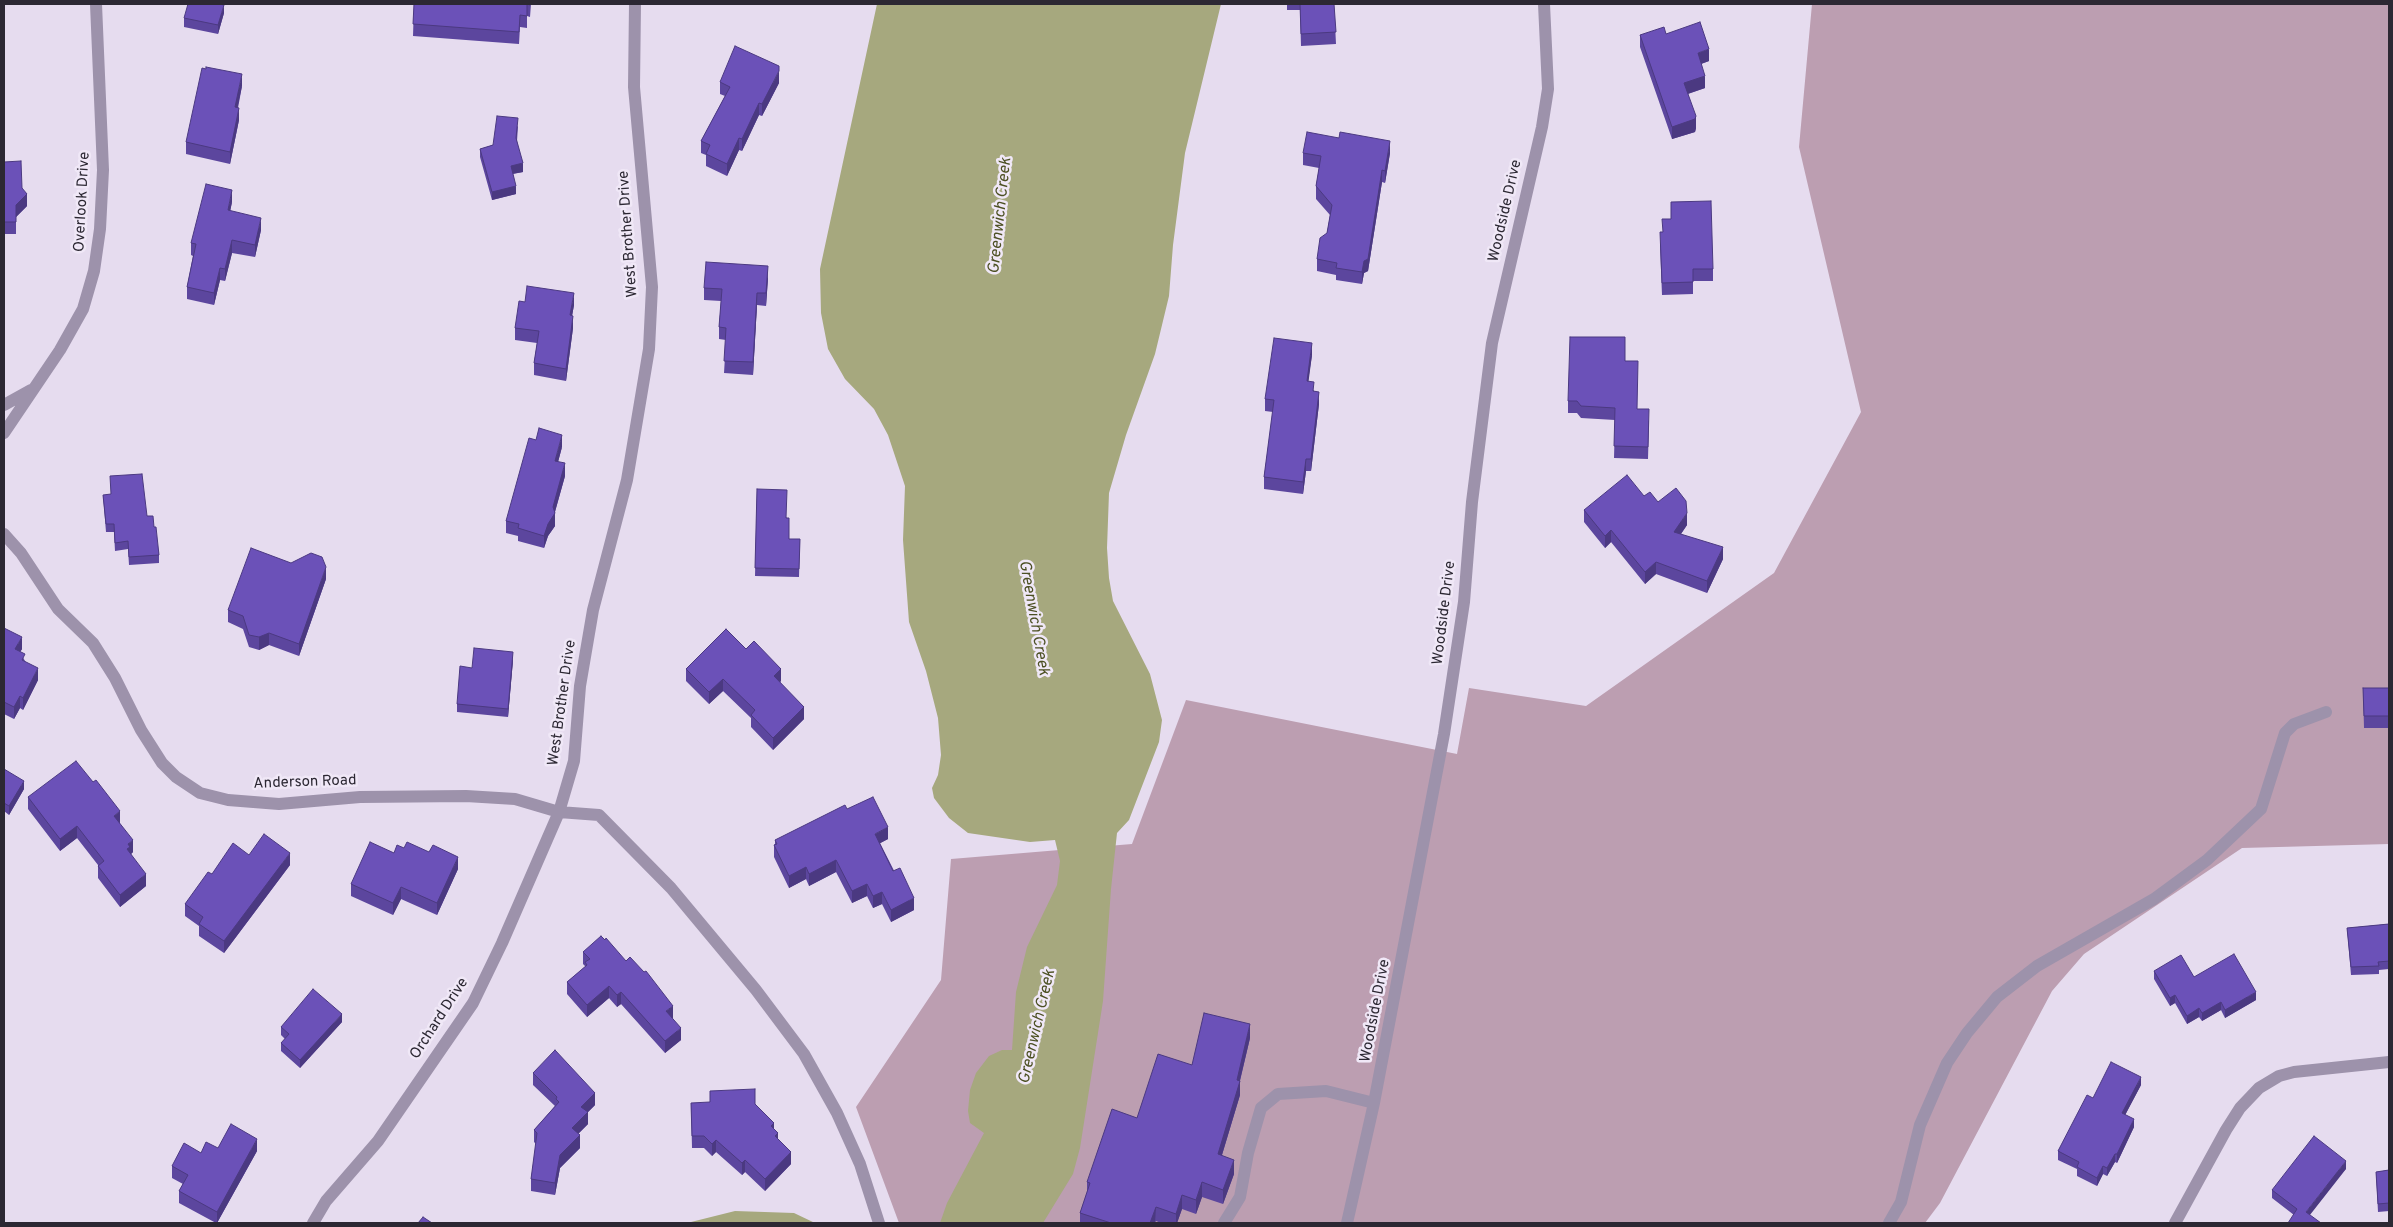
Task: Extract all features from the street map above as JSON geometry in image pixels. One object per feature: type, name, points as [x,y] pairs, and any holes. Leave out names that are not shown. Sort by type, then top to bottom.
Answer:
[{"type":"street","name":"Overlook Drive","points":[[4,433],[60,350],[83,309],[94,271],[100,229],[103,170],[96,4]]},
{"type":"street","name":"West Brother Drive","points":[[559,812],[574,761],[580,686],[593,610],[627,480],[648,349],[652,287],[634,87],[635,4]]},
{"type":"street","name":"Woodside Drive","points":[[1347,1223],[1374,1102],[1446,725],[1464,602],[1472,502],[1492,343],[1542,127],[1548,89],[1544,4]]},
{"type":"street","name":"Overlook Drive","points":[[4,405],[35,388]]},
{"type":"street","name":"Anderson Road","points":[[4,534],[21,553],[58,609],[93,643],[115,678],[141,730],[162,763],[176,777],[200,793],[228,800],[279,804],[360,797],[466,796],[515,799],[559,812]]},
{"type":"street","points":[[1889,1223],[1902,1202],[1920,1125],[1947,1063],[1967,1033],[1997,997],[2037,966],[2154,899],[2207,860],[2261,809],[2285,733],[2294,724],[2326,712]]},
{"type":"street","name":"Orchard Drive","points":[[313,1223],[326,1201],[378,1141],[473,1003],[502,943],[559,812]]},
{"type":"street","points":[[559,812],[599,815],[671,888],[756,990],[804,1054],[837,1113],[860,1164],[879,1223]]},
{"type":"street","points":[[2174,1223],[2226,1130],[2240,1108],[2259,1088],[2279,1076],[2294,1072],[2389,1062]]},
{"type":"street","points":[[1224,1223],[1240,1197],[1248,1153],[1261,1108],[1278,1094],[1326,1091],[1374,1102]]},
{"type":"shaded area","points":[[1812,4],[2389,4],[2389,844],[2242,848],[2084,954],[2052,991],[1940,1203],[1925,1223],[899,1223],[856,1107],[941,980],[951,859],[1132,844],[1186,700],[1457,754],[1469,688],[1586,706],[1774,573],[1861,412],[1799,147]]},
{"type":"water","name":"Greenwich Creek","points":[[877,4],[1221,4],[1185,153],[1173,245],[1169,296],[1155,354],[1126,435],[1109,493],[1107,548],[1113,601],[1150,674],[1162,720],[1159,742],[1129,820],[1117,833],[1103,1001],[1080,1148],[1073,1174],[1043,1223],[940,1223],[947,1203],[984,1133],[970,1123],[968,1111],[970,1090],[976,1073],[989,1056],[1002,1050],[1012,1050],[1016,992],[1027,947],[1057,885],[1060,861],[1055,840],[1030,842],[968,833],[949,818],[934,798],[932,788],[938,775],[941,755],[938,718],[926,671],[909,622],[903,540],[905,486],[888,435],[874,409],[845,379],[828,349],[821,313],[820,269]]},
{"type":"water","points":[[735,1211],[794,1213],[815,1223],[687,1223]]},
{"type":"building","points":[[188,4],[224,5],[218,25],[184,18]]},
{"type":"building","points":[[414,4],[527,4],[527,16],[520,15],[519,32],[413,24]]},
{"type":"building","points":[[1300,4],[1334,4],[1336,32],[1301,34]]},
{"type":"building","points":[[1700,22],[1709,49],[1698,53],[1705,76],[1684,83],[1696,116],[1695,119],[1672,127],[1640,35],[1664,27],[1666,34]]},
{"type":"building","points":[[735,46],[779,66],[779,71],[762,104],[759,103],[742,139],[739,138],[727,164],[706,154],[710,145],[701,141],[730,87],[720,82]]},
{"type":"building","points":[[206,67],[242,74],[235,107],[239,108],[230,152],[186,142],[202,68],[206,69]]},
{"type":"building","points":[[497,116],[518,118],[516,138],[523,163],[511,166],[516,186],[492,192],[480,149],[493,145]]},
{"type":"building","points":[[1307,132],[1339,138],[1340,132],[1390,141],[1385,171],[1382,170],[1368,259],[1364,261],[1362,272],[1336,268],[1337,263],[1317,259],[1320,238],[1327,233],[1332,205],[1316,186],[1321,156],[1303,153]]},
{"type":"building","points":[[21,161],[22,188],[27,194],[16,205],[16,222],[4,222],[4,162]]},
{"type":"building","points":[[206,184],[232,190],[228,210],[261,218],[255,245],[232,240],[225,269],[220,268],[214,293],[187,287],[196,244],[191,243]]},
{"type":"building","points":[[1711,201],[1713,269],[1693,269],[1693,282],[1662,283],[1660,232],[1663,232],[1662,219],[1671,219],[1671,202]]},
{"type":"building","points":[[706,262],[768,266],[766,293],[757,293],[753,362],[724,361],[726,328],[719,327],[722,289],[704,288]]},
{"type":"building","points":[[527,286],[574,293],[570,315],[573,316],[566,369],[534,363],[539,331],[515,328],[519,301],[525,302]]},
{"type":"building","points":[[1570,337],[1625,337],[1625,361],[1638,361],[1637,409],[1649,409],[1648,447],[1614,446],[1615,408],[1581,406],[1577,401],[1568,401]]},
{"type":"building","points":[[1274,338],[1312,343],[1307,381],[1314,382],[1313,391],[1319,392],[1311,459],[1306,459],[1303,482],[1264,477],[1274,400],[1265,399]]},
{"type":"building","points":[[539,428],[562,435],[555,461],[565,463],[553,507],[555,513],[548,524],[544,536],[518,528],[519,524],[506,521],[529,438],[536,440]]},
{"type":"building","points":[[142,474],[147,516],[153,516],[159,555],[129,557],[128,541],[115,543],[114,524],[106,524],[103,495],[111,494],[110,476]]},
{"type":"building","points":[[1627,475],[1644,496],[1650,492],[1658,502],[1676,488],[1686,501],[1687,513],[1674,532],[1723,547],[1707,581],[1656,562],[1645,572],[1611,530],[1605,536],[1584,510]]},
{"type":"building","points":[[757,489],[787,490],[786,518],[789,518],[789,539],[800,539],[799,569],[755,568]]},
{"type":"building","points":[[251,548],[291,563],[311,553],[322,557],[326,567],[299,644],[269,633],[259,637],[249,635],[243,616],[228,610]]},
{"type":"building","points":[[4,628],[22,637],[15,649],[25,654],[22,660],[38,668],[23,698],[20,696],[14,707],[4,702]]},
{"type":"building","points":[[726,629],[746,649],[754,641],[781,669],[774,676],[804,707],[773,738],[751,715],[755,710],[723,679],[709,692],[686,669]]},
{"type":"building","points":[[474,648],[513,652],[508,709],[457,704],[460,666],[472,668]]},
{"type":"building","points":[[2363,688],[2389,688],[2389,716],[2364,716]]},
{"type":"building","points":[[76,761],[93,782],[96,780],[120,811],[114,816],[133,840],[128,844],[130,847],[127,849],[146,874],[120,895],[98,866],[104,861],[77,826],[60,839],[28,797]]},
{"type":"building","points":[[4,769],[24,781],[9,806],[4,803]]},
{"type":"building","points":[[873,797],[888,827],[875,834],[893,871],[900,868],[914,898],[891,910],[882,892],[873,896],[867,884],[852,891],[836,860],[809,874],[806,867],[789,876],[774,845],[777,844],[775,840],[845,805],[847,809]]},
{"type":"building","points":[[264,834],[290,853],[224,941],[199,924],[203,917],[185,904],[208,872],[212,874],[233,843],[249,855]]},
{"type":"building","points":[[370,842],[394,853],[397,845],[404,848],[407,842],[429,852],[433,845],[458,857],[437,903],[401,887],[393,903],[351,884]]},
{"type":"building","points":[[2389,924],[2389,961],[2378,962],[2379,966],[2351,967],[2347,928]]},
{"type":"building","points":[[601,936],[605,940],[606,938],[626,961],[630,957],[644,972],[646,971],[673,1006],[666,1011],[681,1028],[665,1041],[621,992],[617,995],[609,986],[587,1005],[567,982],[587,965],[585,962],[590,959],[583,952]]},
{"type":"building","points":[[2234,954],[2256,992],[2225,1010],[2221,1002],[2202,1013],[2199,1008],[2187,1016],[2175,995],[2170,998],[2154,971],[2181,955],[2194,977]]},
{"type":"building","points":[[313,989],[342,1014],[300,1060],[281,1043],[289,1034],[281,1027]]},
{"type":"building","points":[[1204,1013],[1250,1024],[1237,1080],[1240,1081],[1218,1154],[1234,1160],[1223,1190],[1202,1182],[1196,1200],[1182,1195],[1176,1214],[1156,1207],[1150,1223],[1111,1223],[1080,1213],[1090,1183],[1087,1182],[1112,1109],[1137,1118],[1158,1054],[1192,1065]]},
{"type":"building","points":[[555,1050],[595,1093],[581,1107],[588,1112],[572,1128],[580,1135],[560,1155],[555,1183],[531,1179],[537,1133],[534,1130],[559,1102],[556,1099],[557,1097],[533,1073]]},
{"type":"building","points":[[2111,1062],[2141,1077],[2122,1113],[2134,1119],[2117,1154],[2115,1154],[2107,1168],[2103,1166],[2097,1178],[2077,1167],[2079,1162],[2058,1151],[2087,1095],[2093,1098]]},
{"type":"building","points":[[755,1089],[755,1104],[774,1123],[771,1126],[778,1133],[775,1136],[791,1152],[765,1179],[745,1160],[742,1163],[716,1140],[712,1144],[704,1136],[692,1136],[691,1103],[710,1102],[710,1091]]},
{"type":"building","points":[[231,1124],[257,1139],[217,1212],[179,1191],[188,1175],[172,1166],[184,1143],[201,1153],[206,1142],[218,1148]]},
{"type":"building","points":[[2314,1136],[2346,1161],[2306,1212],[2321,1223],[2288,1223],[2297,1209],[2272,1190]]},
{"type":"building","points":[[2389,1170],[2389,1203],[2378,1204],[2376,1172]]},
{"type":"building","points":[[423,1217],[432,1223],[418,1223]]}]
